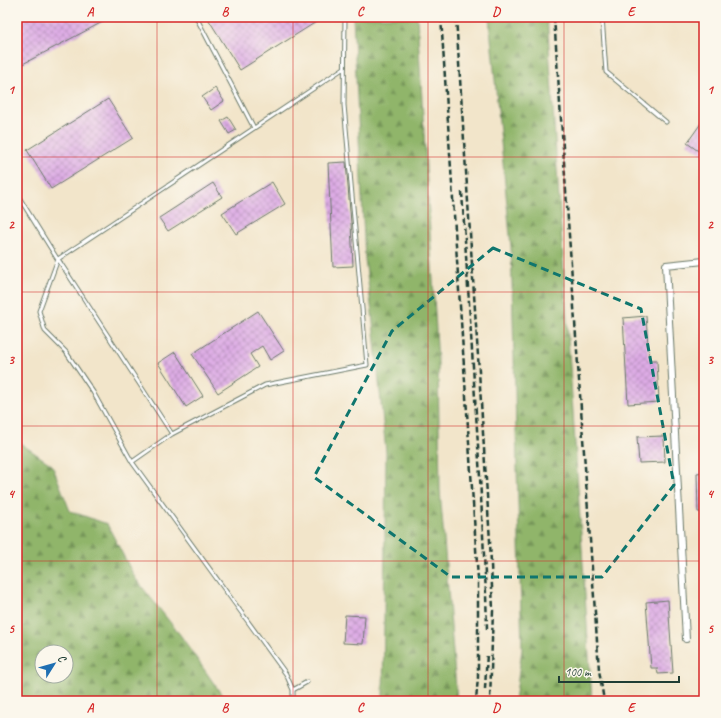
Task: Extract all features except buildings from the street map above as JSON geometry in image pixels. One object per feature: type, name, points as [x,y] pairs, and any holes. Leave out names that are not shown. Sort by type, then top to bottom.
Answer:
[{"type":"street","points":[[686,639],[666,265],[704,261]]},
{"type":"lane","points":[[196,17],[254,128]]},
{"type":"lane","points":[[132,462],[172,434],[265,385],[367,364],[344,105],[344,17]]},
{"type":"lane","points":[[602,17],[606,72],[666,122]]},
{"type":"lane","points":[[293,701],[293,690],[286,674],[132,462],[93,392],[66,352],[45,331],[39,311],[58,259],[344,68]]},
{"type":"lane","points":[[17,194],[172,434]]},
{"type":"lane","points":[[58,259],[62,265]]},
{"type":"lane","points":[[293,690],[308,682]]},
{"type":"highlighted area","points":[[493,248],[641,309],[674,485],[602,577],[451,577],[314,477],[392,331]]},
{"type":"green space","points":[[353,17],[417,17],[438,363],[440,490],[457,701],[383,701],[386,452],[365,259]]},
{"type":"green space","points":[[489,17],[547,17],[592,701],[515,701],[522,649],[511,246]]},
{"type":"green space","points":[[17,441],[52,465],[70,511],[107,524],[135,578],[181,636],[226,701],[17,701]]},
{"type":"railway","points":[[441,17],[478,579],[478,677],[476,701]]},
{"type":"railway","points":[[456,17],[490,541],[493,610],[490,701]]},
{"type":"railway","points":[[554,17],[599,670],[604,701]]},
{"type":"railway","points":[[462,192],[480,477],[487,629]]},
{"type":"railway","points":[[485,689],[487,653]]}]
